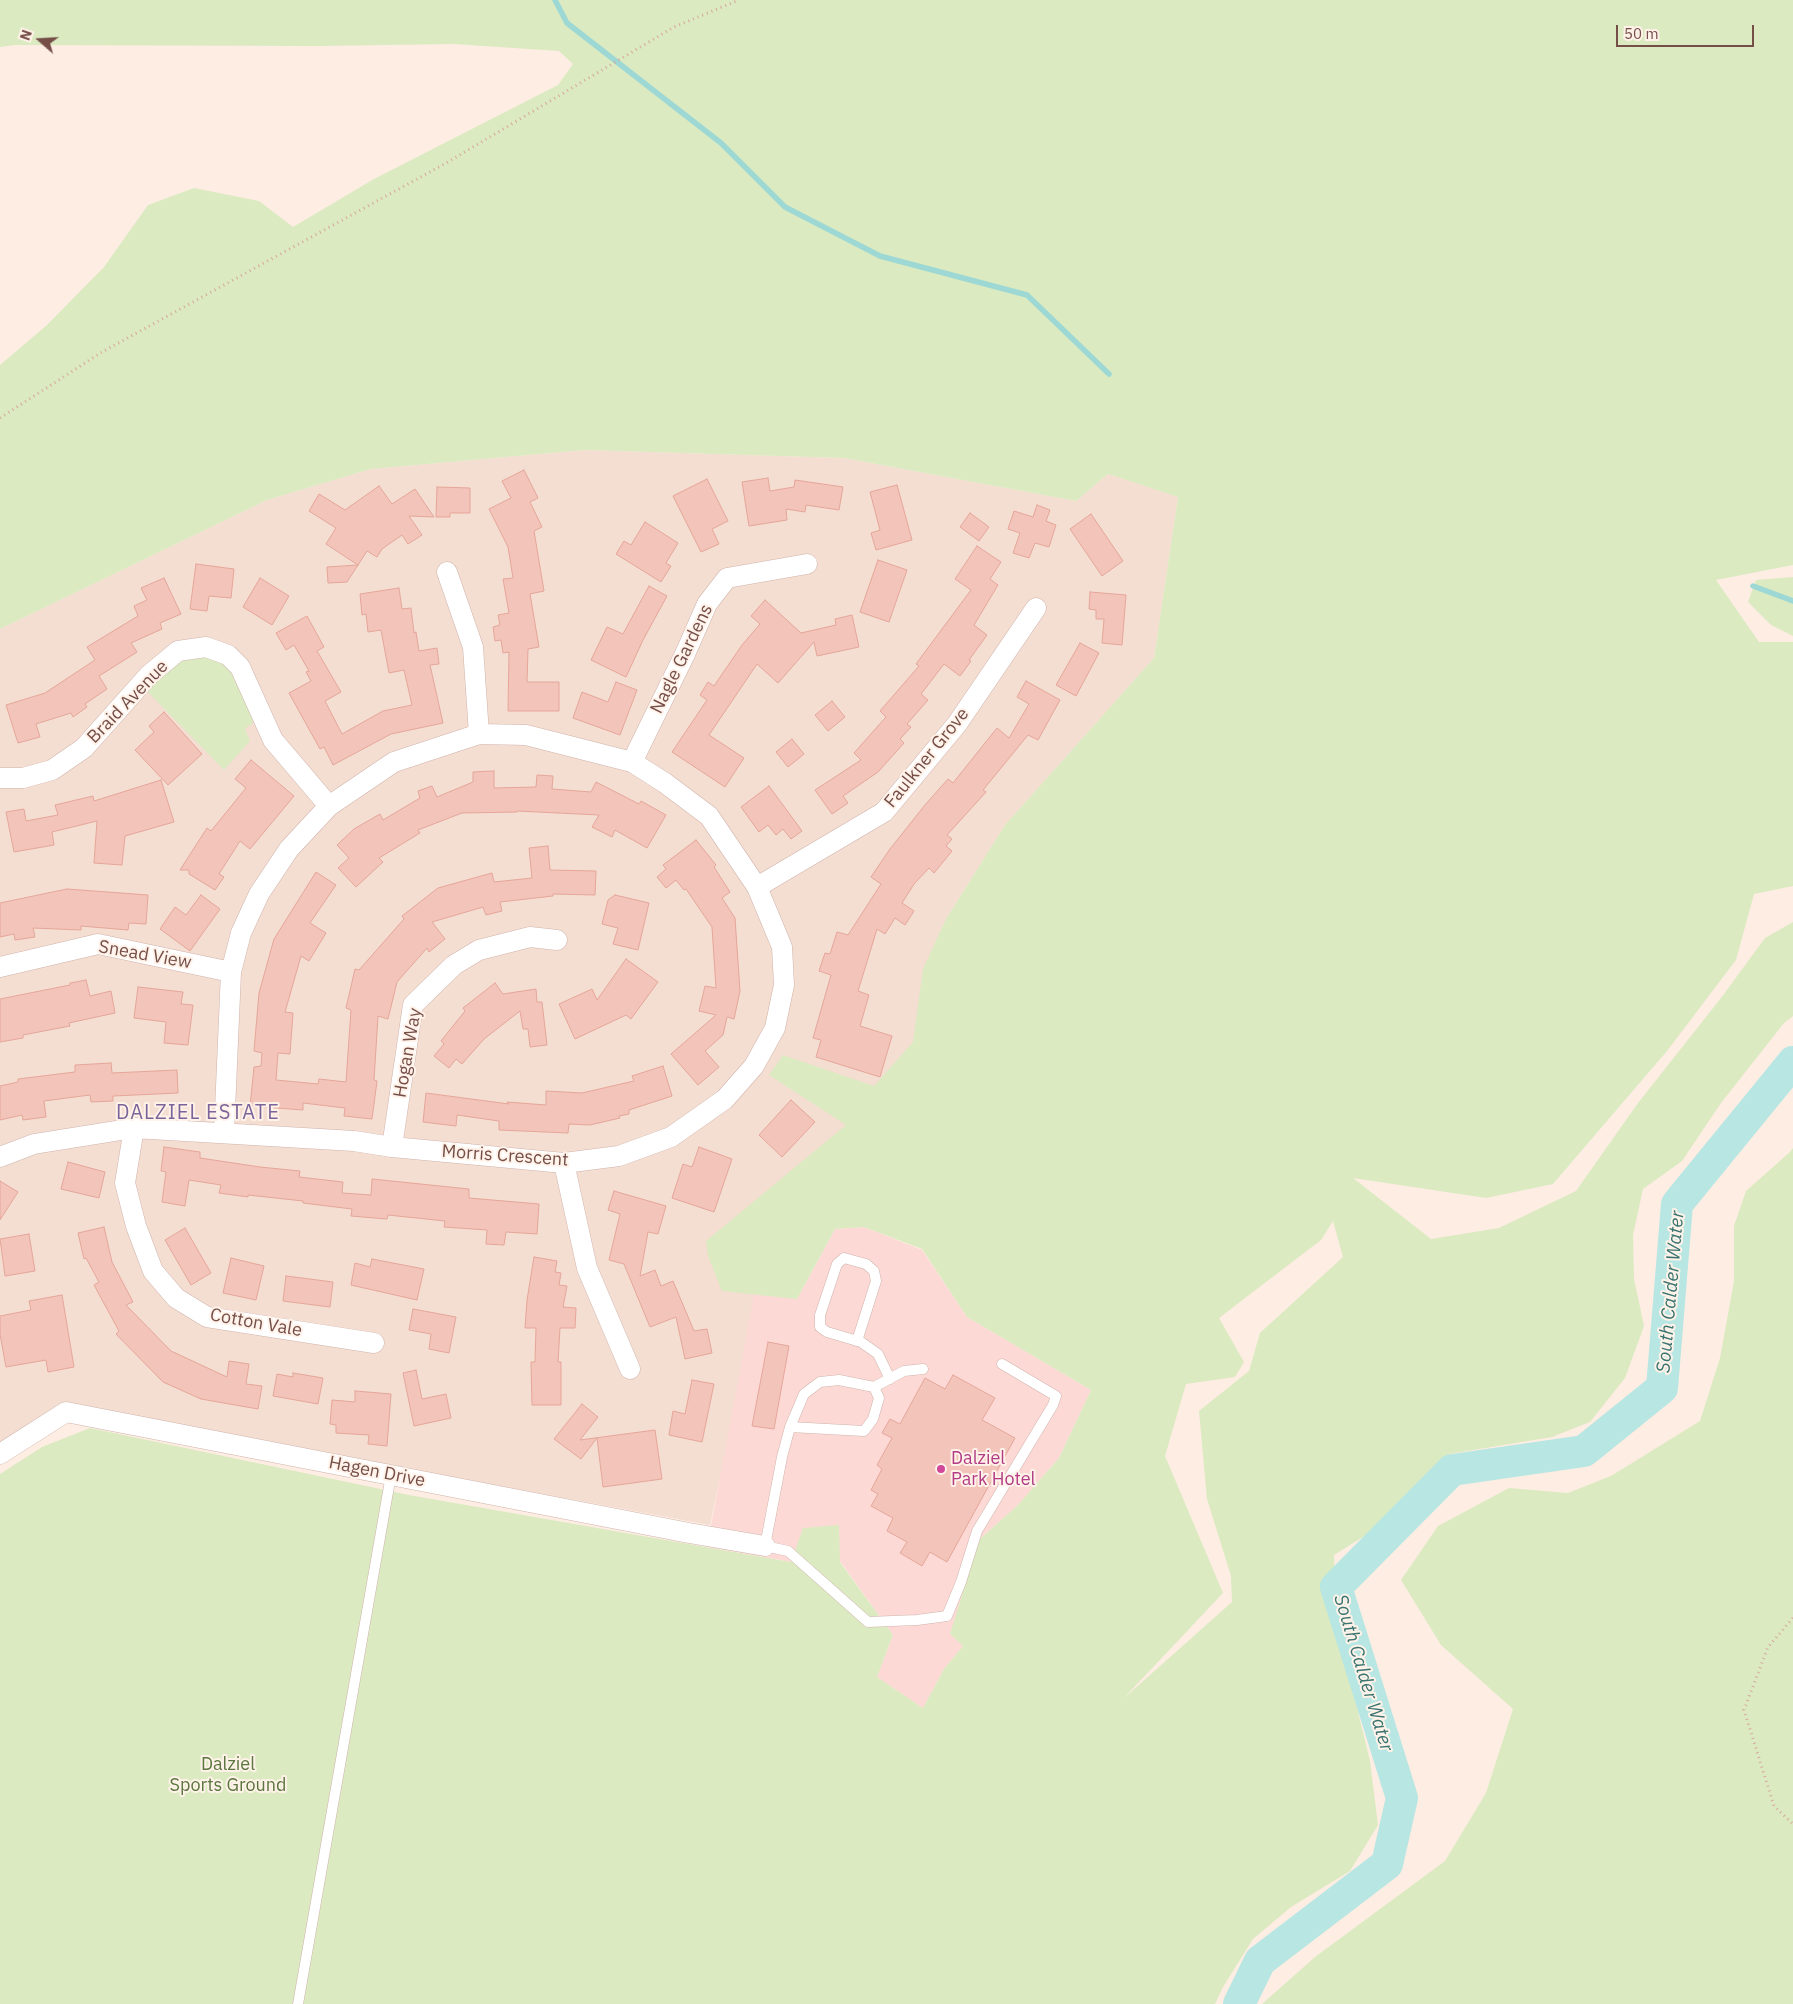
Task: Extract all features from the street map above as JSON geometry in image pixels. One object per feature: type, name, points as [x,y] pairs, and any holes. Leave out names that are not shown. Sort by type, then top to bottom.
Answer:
[{"type":"street","name":"Nagle Gardens","points":[[632,762],[685,654],[706,604],[727,578],[807,564]]},
{"type":"street","points":[[447,572],[473,647],[479,734]]},
{"type":"street","name":"Faulkner Grove","points":[[757,887],[884,812],[957,724],[1036,608]]},
{"type":"street","name":"Braid Avenue","points":[[0,778],[23,778],[52,770],[84,748],[149,675],[178,651],[206,647],[228,655],[240,668],[273,740],[329,806]]},
{"type":"street","name":"Morris Crescent","points":[[0,1157],[34,1144],[134,1128],[354,1141],[392,1147],[564,1163],[619,1156],[671,1137],[725,1099],[754,1066],[775,1028],[784,985],[782,947],[757,887],[709,816],[665,783],[632,762],[526,735],[479,734],[394,762],[329,806],[289,849],[259,894],[241,932],[231,972],[224,1133]]},
{"type":"street","name":"Hogan Way","points":[[392,1147],[413,1005],[454,964],[479,950],[530,937],[557,940]]},
{"type":"street","name":"Snead View","points":[[0,967],[98,944],[231,972]]},
{"type":"street","name":"Cotton Vale","points":[[134,1128],[125,1183],[136,1226],[153,1271],[176,1298],[207,1317],[374,1343]]},
{"type":"street","points":[[564,1163],[587,1268],[630,1369]]},
{"type":"street","name":"Hagen Drive","points":[[0,1454],[66,1412],[765,1546]]},
{"type":"lane","points":[[857,1341],[876,1281],[874,1271],[866,1264],[844,1258],[837,1264],[820,1315],[820,1327],[827,1332],[857,1341],[878,1354],[890,1379]]},
{"type":"lane","points":[[923,1369],[904,1371],[874,1387],[839,1380],[820,1382],[804,1394],[790,1427],[782,1457],[765,1546],[788,1551],[868,1622],[917,1620],[947,1616],[961,1582],[976,1531],[1054,1405],[1056,1396],[1002,1364]]},
{"type":"lane","points":[[790,1427],[864,1431],[873,1419],[879,1398],[874,1387]]},
{"type":"lane","points":[[298,2004],[391,1475]]},
{"type":"path","points":[[0,418],[102,352],[448,162],[674,27],[739,0]]},
{"type":"path","points":[[1793,1618],[1768,1647],[1744,1710],[1774,1806],[1793,1824]]},
{"type":"shaded area","points":[[585,450],[844,458],[1076,501],[1108,474],[1178,497],[1154,658],[1005,825],[946,919],[936,943],[913,1042],[729,1434],[710,1525],[393,1466],[66,1412],[0,1454],[0,629],[267,500],[371,469]]},
{"type":"shaded area","points":[[864,1227],[922,1250],[967,1317],[1091,1390],[1059,1458],[1017,1506],[972,1546],[972,1573],[963,1646],[944,1669],[923,1708],[877,1677],[893,1635],[840,1561],[792,1562],[707,1547],[754,1295],[797,1299],[835,1229]]},
{"type":"green space","name":"Dalziel Sports Ground","points":[[0,0],[1793,0],[1793,565],[1716,580],[1759,642],[1793,642],[1793,886],[1754,894],[1736,960],[1667,1051],[1553,1184],[1486,1198],[1353,1178],[1431,1239],[1499,1228],[1576,1191],[1638,1103],[1721,998],[1765,938],[1793,922],[1793,1016],[1784,1023],[1721,1103],[1682,1161],[1643,1189],[1633,1235],[1634,1279],[1644,1326],[1625,1378],[1590,1422],[1552,1437],[1449,1454],[1384,1524],[1334,1555],[1336,1622],[1370,1761],[1378,1825],[1350,1871],[1291,1907],[1253,1939],[1223,1987],[1215,2004],[0,2004],[0,1474],[42,1447],[90,1428],[409,1495],[791,1562],[803,1528],[839,1525],[840,1562],[893,1635],[877,1677],[923,1708],[944,1669],[963,1646],[950,1634],[969,1572],[972,1546],[1017,1506],[1059,1458],[1091,1390],[967,1317],[922,1249],[864,1227],[835,1229],[797,1299],[722,1291],[708,1256],[706,1241],[846,1125],[769,1075],[783,1055],[874,1086],[913,1042],[923,969],[946,919],[1005,825],[1154,658],[1178,497],[1108,474],[1076,501],[844,458],[585,450],[371,469],[267,500],[0,629],[0,365],[47,325],[104,267],[148,205],[194,188],[259,201],[293,227],[374,179],[558,85],[573,64],[559,51],[454,44],[319,46],[15,45],[0,47]],"holes":[[[1333,1221],[1343,1257],[1260,1333],[1249,1371],[1199,1411],[1207,1499],[1231,1576],[1232,1602],[1123,1699],[1223,1593],[1165,1456],[1186,1384],[1235,1377],[1244,1362],[1219,1318],[1321,1240]]]},
{"type":"green space","points":[[1793,577],[1793,636],[1771,625],[1748,602],[1756,580]]},
{"type":"green space","points":[[202,653],[222,659],[237,671],[258,719],[245,729],[250,741],[224,770],[142,686],[178,658]]},
{"type":"green space","points":[[1793,1148],[1793,2004],[1262,2004],[1315,1957],[1445,1861],[1486,1793],[1513,1709],[1441,1645],[1401,1580],[1438,1526],[1509,1488],[1568,1493],[1611,1476],[1700,1421],[1720,1358],[1734,1281],[1734,1226],[1746,1191]]},
{"type":"building","points":[[524,470],[538,498],[530,502],[542,527],[534,531],[544,591],[530,594],[539,647],[528,649],[527,682],[559,682],[559,711],[508,711],[509,652],[503,653],[501,640],[495,641],[493,627],[500,625],[498,615],[509,613],[503,579],[513,578],[508,547],[489,509],[511,498],[502,481]]},
{"type":"building","points":[[768,478],[770,491],[794,487],[795,480],[843,487],[839,510],[806,505],[805,512],[786,509],[787,520],[749,526],[742,482]]},
{"type":"building","points":[[707,479],[728,521],[712,529],[719,544],[701,552],[673,496]]},
{"type":"building","points":[[897,485],[912,540],[876,550],[871,533],[880,530],[870,492]]},
{"type":"building","points":[[379,486],[392,504],[415,489],[434,517],[409,516],[422,535],[408,544],[402,535],[382,549],[377,557],[367,551],[358,565],[326,544],[336,528],[309,511],[319,494],[345,510]]},
{"type":"building","points":[[437,487],[470,488],[470,513],[450,513],[450,517],[436,517]]},
{"type":"building","points":[[1037,505],[1050,510],[1046,521],[1056,525],[1049,547],[1035,543],[1029,558],[1013,553],[1020,533],[1008,529],[1014,511],[1033,517]]},
{"type":"building","points":[[970,513],[989,527],[979,541],[960,527]]},
{"type":"building","points":[[1091,514],[1123,561],[1102,576],[1070,529]]},
{"type":"building","points":[[645,522],[678,543],[666,563],[671,566],[661,582],[616,554],[624,541],[631,545]]},
{"type":"building","points":[[977,546],[1001,562],[990,579],[998,585],[974,625],[987,635],[960,676],[944,664],[921,694],[928,700],[907,724],[911,727],[900,739],[904,743],[878,772],[843,796],[848,803],[832,814],[815,790],[861,760],[854,753],[886,717],[880,711],[919,666],[916,664],[971,590],[955,579]]},
{"type":"building","points":[[878,560],[907,570],[889,622],[860,612]]},
{"type":"building","points":[[196,564],[234,569],[231,598],[209,596],[207,611],[190,609]]},
{"type":"building","points":[[358,565],[347,582],[328,583],[327,567]]},
{"type":"building","points":[[164,578],[181,614],[160,623],[162,629],[131,643],[137,652],[99,676],[107,689],[85,704],[87,707],[73,717],[71,713],[36,724],[40,737],[18,743],[6,705],[45,693],[95,660],[87,647],[138,616],[134,606],[147,600],[141,588]]},
{"type":"building","points":[[260,578],[289,596],[272,625],[243,607]]},
{"type":"building","points":[[649,586],[667,596],[643,640],[626,677],[591,660],[607,627],[623,634]]},
{"type":"building","points":[[399,588],[402,609],[411,608],[414,633],[416,632],[419,651],[437,648],[439,664],[430,665],[443,723],[391,734],[333,765],[324,747],[320,749],[289,693],[311,681],[306,672],[309,671],[294,645],[286,650],[276,633],[307,616],[324,647],[317,651],[341,692],[325,701],[342,734],[383,711],[412,705],[404,670],[389,673],[381,630],[368,632],[366,614],[362,615],[360,594]]},
{"type":"building","points":[[1090,592],[1126,595],[1122,645],[1102,643],[1104,619],[1096,619],[1096,610],[1089,609]]},
{"type":"building","points":[[765,600],[801,633],[836,625],[835,619],[852,615],[859,647],[817,656],[814,642],[778,683],[757,664],[709,735],[744,758],[725,787],[672,752],[707,700],[700,695],[708,682],[714,686],[742,645],[760,624],[751,616]]},
{"type":"building","points":[[1080,643],[1099,653],[1076,696],[1056,685]]},
{"type":"building","points":[[1026,681],[1060,700],[1038,740],[1028,735],[983,790],[986,792],[947,835],[952,839],[946,846],[952,851],[934,873],[929,868],[914,884],[902,903],[914,911],[905,925],[895,918],[885,934],[877,929],[858,991],[869,995],[860,1026],[892,1036],[880,1077],[816,1057],[821,1040],[813,1038],[831,975],[819,971],[825,953],[830,954],[837,932],[848,935],[881,884],[871,877],[890,849],[925,805],[948,779],[953,783],[997,728],[1009,738],[1029,704],[1017,697]]},
{"type":"building","points":[[616,682],[637,690],[620,735],[573,718],[582,692],[608,702]]},
{"type":"building","points":[[832,701],[845,717],[828,731],[815,715]]},
{"type":"building","points":[[164,712],[202,754],[168,785],[135,750],[154,732],[149,726]]},
{"type":"building","points":[[792,739],[804,754],[788,767],[776,752]]},
{"type":"building","points":[[251,760],[294,796],[250,849],[240,841],[219,874],[224,877],[215,890],[189,874],[189,870],[180,870],[207,828],[211,831],[246,788],[235,779]]},
{"type":"building","points":[[494,771],[494,788],[536,787],[537,775],[553,776],[552,789],[591,792],[596,782],[639,804],[641,801],[666,815],[647,848],[615,830],[612,837],[592,827],[599,815],[517,811],[462,813],[418,830],[420,833],[379,858],[383,862],[356,887],[338,868],[349,858],[337,845],[354,829],[380,814],[383,820],[420,798],[418,791],[432,786],[437,797],[473,782],[473,772]]},
{"type":"building","points":[[161,780],[174,822],[125,836],[122,865],[94,863],[97,821],[52,832],[54,845],[14,852],[6,812],[24,809],[26,821],[58,815],[55,805],[93,796],[94,801]]},
{"type":"building","points":[[769,786],[802,831],[791,839],[783,829],[776,835],[768,825],[759,832],[741,807]]},
{"type":"building","points":[[696,840],[716,865],[714,867],[730,892],[722,898],[735,918],[740,991],[734,1019],[727,1017],[723,1035],[705,1051],[719,1067],[698,1085],[671,1054],[716,1015],[699,1011],[705,986],[716,988],[712,927],[686,889],[684,890],[676,880],[666,888],[657,877],[666,869],[663,865]]},
{"type":"building","points":[[548,846],[550,870],[596,871],[595,895],[553,894],[553,896],[500,902],[502,911],[486,915],[483,907],[432,922],[445,939],[429,952],[427,948],[397,982],[388,1019],[378,1016],[374,1080],[377,1081],[372,1119],[344,1116],[345,1108],[303,1103],[303,1110],[250,1106],[254,1067],[261,1066],[262,1053],[254,1051],[259,993],[274,939],[316,872],[336,885],[310,923],[326,933],[309,961],[301,956],[285,1012],[293,1013],[290,1054],[278,1053],[276,1080],[318,1084],[319,1079],[346,1082],[351,1010],[346,1008],[355,969],[359,970],[404,919],[402,916],[438,888],[492,873],[494,882],[532,878],[529,848]]},
{"type":"building","points":[[67,889],[148,895],[146,924],[129,923],[128,930],[81,926],[81,930],[33,928],[35,937],[15,940],[14,934],[0,937],[0,903]]},
{"type":"building","points":[[201,895],[220,909],[190,951],[160,929],[175,907],[186,915]]},
{"type":"building","points":[[615,895],[649,903],[638,950],[613,944],[618,928],[602,924],[608,900]]},
{"type":"building","points":[[626,959],[658,982],[631,1019],[626,1015],[575,1039],[559,1004],[592,989],[597,1000]]},
{"type":"building","points":[[86,980],[90,996],[111,991],[115,1013],[69,1023],[70,1026],[23,1035],[23,1038],[0,1042],[0,999]]},
{"type":"building","points":[[495,983],[503,994],[536,989],[537,1002],[542,1002],[547,1045],[530,1047],[528,1029],[523,1029],[520,1011],[484,1039],[462,1064],[456,1059],[449,1068],[434,1056],[444,1044],[441,1041],[465,1011],[463,1008]]},
{"type":"building","points":[[138,987],[183,992],[181,1004],[193,1005],[188,1045],[164,1043],[166,1022],[134,1018]]},
{"type":"building","points":[[111,1063],[112,1073],[177,1070],[178,1093],[113,1096],[113,1101],[91,1102],[90,1095],[44,1101],[46,1117],[23,1120],[22,1115],[0,1120],[0,1086],[18,1082],[18,1079],[75,1072],[75,1065]]},
{"type":"building","points":[[663,1066],[672,1096],[629,1110],[629,1114],[619,1116],[620,1118],[590,1125],[569,1124],[568,1133],[499,1130],[499,1121],[457,1115],[456,1126],[423,1122],[426,1093],[509,1104],[507,1102],[546,1105],[546,1091],[582,1093],[634,1081],[632,1076]]},
{"type":"building","points":[[791,1100],[815,1122],[782,1157],[759,1135]]},
{"type":"building","points":[[164,1147],[200,1152],[200,1158],[300,1171],[299,1177],[343,1182],[342,1193],[371,1195],[372,1179],[469,1189],[469,1198],[539,1204],[537,1234],[506,1232],[504,1245],[486,1244],[487,1230],[444,1227],[445,1221],[388,1215],[387,1219],[351,1216],[352,1209],[303,1203],[303,1201],[219,1193],[221,1185],[189,1180],[185,1206],[162,1202],[166,1172],[161,1171]]},
{"type":"building","points":[[699,1147],[732,1159],[714,1212],[672,1198],[683,1164],[692,1167]]},
{"type":"building","points":[[68,1162],[105,1172],[99,1198],[61,1189]]},
{"type":"building","points":[[0,1181],[18,1192],[0,1220]]},
{"type":"building","points":[[614,1191],[666,1206],[658,1234],[648,1232],[640,1276],[655,1270],[661,1286],[673,1281],[694,1331],[707,1329],[712,1353],[685,1359],[676,1317],[650,1327],[624,1264],[609,1260],[620,1214],[608,1210]]},
{"type":"building","points":[[104,1227],[112,1262],[133,1302],[126,1305],[171,1351],[227,1377],[229,1361],[249,1364],[246,1384],[262,1386],[258,1409],[201,1399],[163,1382],[116,1334],[119,1331],[94,1285],[99,1282],[86,1258],[84,1259],[78,1233]]},
{"type":"building","points":[[185,1228],[211,1273],[191,1285],[165,1240]]},
{"type":"building","points":[[29,1234],[35,1271],[5,1276],[0,1239]]},
{"type":"building","points":[[534,1257],[557,1261],[555,1272],[561,1273],[559,1285],[567,1286],[563,1307],[576,1308],[575,1328],[560,1328],[558,1362],[561,1362],[561,1405],[532,1405],[531,1362],[535,1362],[536,1328],[525,1328],[527,1300]]},
{"type":"building","points":[[231,1258],[264,1266],[256,1300],[223,1293]]},
{"type":"building","points":[[372,1259],[424,1269],[417,1300],[351,1285],[355,1263],[370,1267]]},
{"type":"building","points":[[286,1276],[333,1282],[330,1307],[283,1301]]},
{"type":"building","points":[[62,1295],[74,1367],[48,1372],[46,1360],[6,1367],[0,1334],[0,1316],[31,1310],[29,1301]]},
{"type":"building","points":[[413,1309],[456,1317],[449,1353],[429,1349],[431,1334],[409,1330]]},
{"type":"building","points":[[768,1342],[789,1346],[774,1429],[752,1426]]},
{"type":"building","points":[[416,1370],[422,1399],[446,1394],[451,1418],[414,1426],[403,1373]]},
{"type":"building","points":[[293,1373],[323,1378],[318,1404],[273,1396],[277,1374],[293,1377]]},
{"type":"building","name":"Dalziel Park Hotel","points":[[953,1375],[995,1398],[982,1420],[1015,1438],[947,1562],[930,1552],[922,1566],[900,1553],[907,1542],[887,1531],[893,1518],[871,1506],[878,1494],[871,1490],[882,1469],[877,1465],[892,1438],[882,1433],[890,1419],[900,1424],[925,1378],[945,1389]]},
{"type":"building","points":[[692,1380],[714,1384],[702,1442],[669,1435],[673,1411],[685,1414]]},
{"type":"building","points":[[355,1391],[391,1394],[387,1446],[368,1444],[369,1435],[336,1433],[336,1425],[330,1424],[332,1400],[355,1402]]},
{"type":"building","points":[[582,1404],[598,1417],[580,1440],[655,1430],[662,1479],[603,1487],[597,1438],[581,1459],[554,1439]]},
{"type":"waterway","points":[[555,0],[567,23],[721,143],[785,207],[880,256],[1027,295],[1109,374]]},
{"type":"waterway","points":[[1753,586],[1793,601]]},
{"type":"waterway","name":"South Calder Water","points":[[1239,2004],[1260,1961],[1387,1864],[1402,1798],[1336,1587],[1452,1470],[1584,1451],[1662,1388],[1677,1204],[1793,1062]]},
{"type":"place","name":"Dalziel Park Hotel","points":[[941,1469]]},
{"type":"district","name":"DALZIEL ESTATE","points":[[198,1113]]}]
